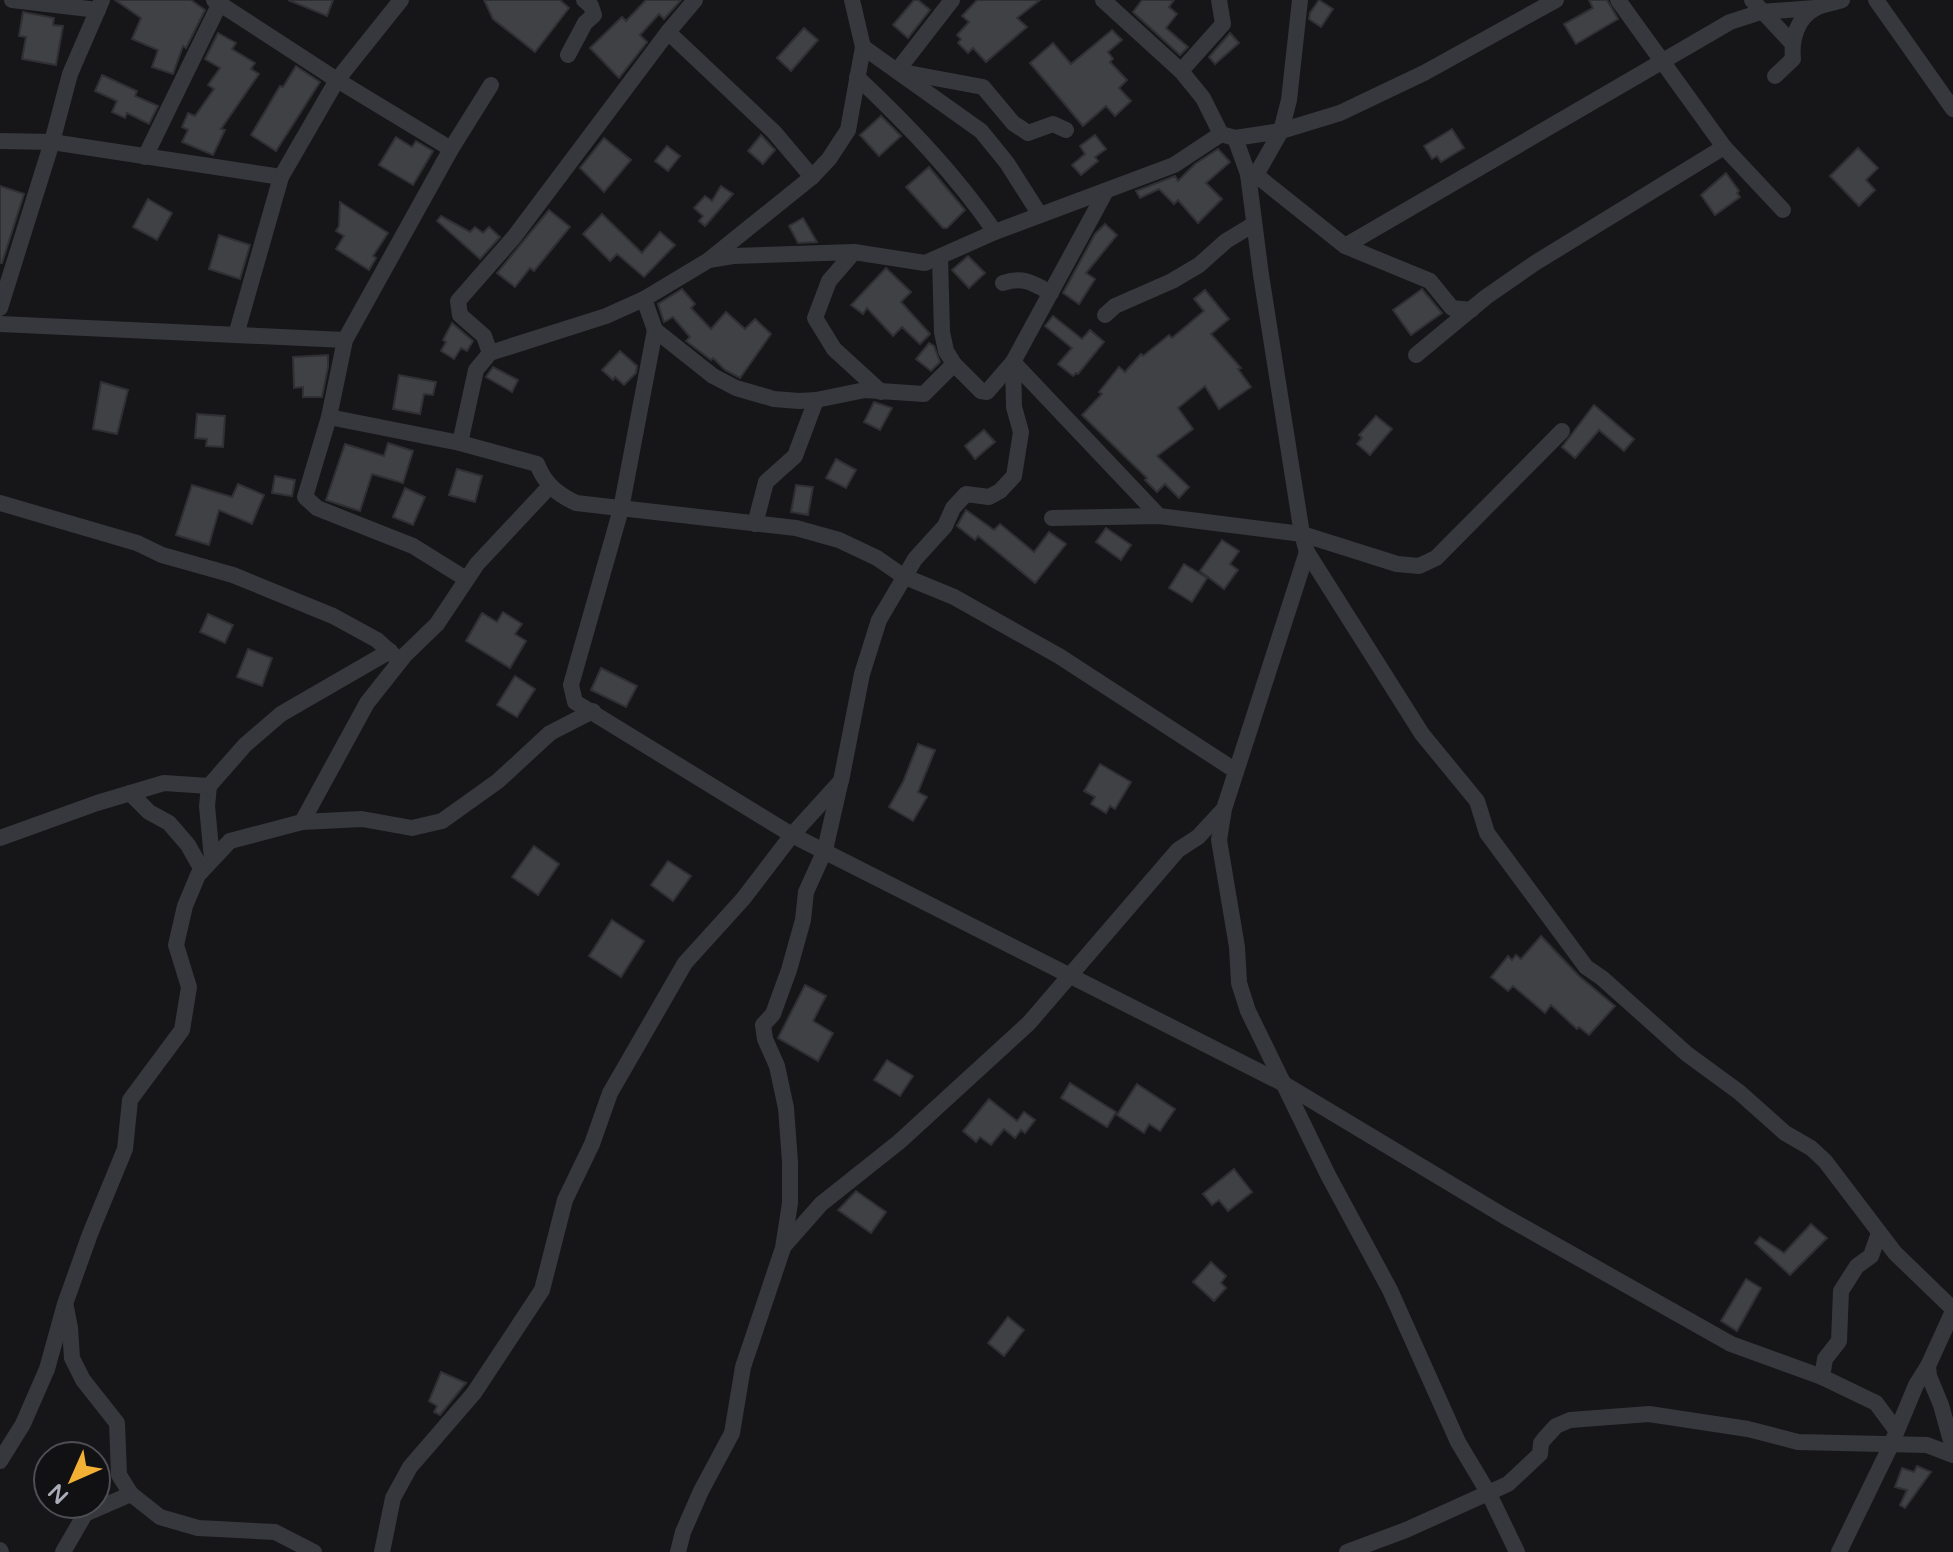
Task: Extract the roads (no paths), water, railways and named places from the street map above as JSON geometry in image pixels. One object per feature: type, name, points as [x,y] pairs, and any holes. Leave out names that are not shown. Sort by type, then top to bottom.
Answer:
[{"type":"street","points":[[0,308],[70,74],[100,5],[12,0]]},
{"type":"street","points":[[236,335],[281,177],[337,80],[401,0]]},
{"type":"street","points":[[568,55],[585,23],[594,15],[591,6],[584,0]]},
{"type":"street","points":[[490,353],[484,336],[460,315],[458,301],[514,237],[695,0]]},
{"type":"street","points":[[460,443],[476,370],[490,353],[606,316],[644,299],[709,260],[812,177],[829,159],[848,130],[863,47],[852,0]]},
{"type":"street","points":[[897,71],[952,0]]},
{"type":"street","points":[[1103,0],[1181,71],[1203,98],[1252,174],[1345,246],[1430,281],[1452,308],[1471,310]]},
{"type":"street","points":[[1181,71],[1223,24],[1219,0]]},
{"type":"street","points":[[1300,0],[1291,90],[1281,131],[1252,174],[1254,224],[1307,552],[1422,734],[1477,801],[1487,833],[1586,967],[1687,1054],[1825,1161],[1895,1253],[1953,1310],[1839,1552]]},
{"type":"street","points":[[709,260],[733,256],[854,252],[925,263],[995,232],[1174,165],[1228,136],[1281,131],[1340,113],[1424,73],[1556,0]]},
{"type":"street","points":[[1618,0],[1724,147],[1783,210]]},
{"type":"street","points":[[1345,246],[1756,6],[1815,8],[1842,0]]},
{"type":"street","points":[[1876,0],[1953,109]]},
{"type":"street","points":[[145,157],[217,2],[451,149]]},
{"type":"street","points":[[1756,6],[1791,42]]},
{"type":"street","points":[[1775,76],[1793,59],[1791,42],[1799,25],[1815,8]]},
{"type":"street","points":[[668,32],[774,132],[812,177]]},
{"type":"street","points":[[863,47],[981,131],[1007,163],[1040,215]]},
{"type":"street","points":[[897,71],[983,87],[1013,123],[1028,133],[1053,124],[1066,130]]},
{"type":"street","points":[[857,77],[942,161],[969,193],[995,232]]},
{"type":"street","points":[[466,579],[413,546],[317,508],[308,502],[305,490],[329,417],[345,340],[451,149],[491,85]]},
{"type":"street","points":[[0,141],[52,142],[281,177]]},
{"type":"street","points":[[1416,355],[1535,263],[1724,147]]},
{"type":"street","points":[[940,257],[942,332],[946,351],[954,364],[984,393],[987,392],[1013,362],[1106,191]]},
{"type":"street","points":[[1105,315],[1115,306],[1172,281],[1199,265],[1226,241],[1254,224]]},
{"type":"street","points":[[854,252],[829,281],[815,318],[834,349],[881,392]]},
{"type":"street","points":[[1003,283],[1013,279],[1028,280],[1051,293]]},
{"type":"street","points":[[644,299],[655,330],[621,509],[571,685],[575,702],[792,835],[1286,1085],[1467,1194],[1731,1344],[1822,1377],[1876,1403],[1893,1438]]},
{"type":"street","points":[[0,324],[345,340]]},
{"type":"street","points":[[655,330],[713,376],[736,388],[774,399],[816,400],[865,390],[924,394],[954,364]]},
{"type":"street","points":[[1013,362],[1159,516]]},
{"type":"street","points":[[678,1552],[701,1491],[732,1433],[743,1367],[783,1248],[790,1203],[786,1108],[777,1066],[765,1039],[763,1025],[773,1014],[789,970],[803,920],[806,892],[825,850],[862,674],[879,620],[903,576],[945,526],[953,508],[966,494],[989,497],[1000,491],[1014,476],[1021,432],[1014,407],[1013,362]]},
{"type":"street","points":[[755,524],[766,482],[795,456],[816,400]]},
{"type":"street","points":[[329,417],[460,443],[537,464],[550,486],[560,496],[576,503],[796,528],[839,540],[877,558],[903,576],[954,597],[1059,656],[1236,771]]},
{"type":"street","points":[[1052,518],[1159,516],[1302,534],[1397,564],[1419,566],[1436,558],[1562,431]]},
{"type":"street","points":[[207,865],[209,786],[245,745],[281,714],[395,656],[437,624],[466,579],[550,486]]},
{"type":"street","points":[[0,503],[233,575],[333,616],[377,640],[395,656]]},
{"type":"street","points":[[1307,552],[1224,809],[1219,840],[1237,947],[1239,983],[1248,1011],[1328,1175],[1390,1290],[1458,1442],[1489,1494],[1517,1552]]},
{"type":"street","points":[[302,822],[395,656]]},
{"type":"street","points":[[0,1461],[23,1424],[47,1369],[65,1304],[125,1149],[130,1100],[182,1030],[189,987],[176,945],[185,906],[198,875],[230,841],[302,822],[362,819],[412,828],[442,821],[498,781],[550,733],[593,711]]},
{"type":"street","points":[[382,1552],[393,1498],[410,1467],[474,1393],[542,1290],[565,1200],[592,1144],[610,1093],[685,963],[841,781]]},
{"type":"street","points":[[0,838],[164,783],[209,786]]},
{"type":"street","points":[[130,793],[149,812],[169,823],[207,865]]},
{"type":"street","points":[[783,1248],[821,1204],[899,1142],[987,1063],[1071,977],[1178,850],[1198,837],[1224,809]]},
{"type":"street","points":[[1871,1256],[1879,1233]]},
{"type":"street","points":[[1822,1377],[1825,1359],[1839,1341],[1841,1291],[1857,1266],[1871,1256],[1895,1253]]},
{"type":"street","points":[[65,1304],[72,1358],[83,1380],[117,1423],[119,1475],[131,1494],[160,1517],[198,1528],[275,1532],[314,1552]]},
{"type":"street","points":[[1928,1366],[1953,1448]]},
{"type":"street","points":[[1347,1552],[1406,1530],[1508,1484],[1540,1454],[1541,1443],[1556,1426],[1570,1420],[1649,1414],[1748,1429],[1798,1442],[1893,1438],[1927,1445],[1953,1455]]},
{"type":"street","points":[[63,1552],[85,1514],[131,1494]]}]
